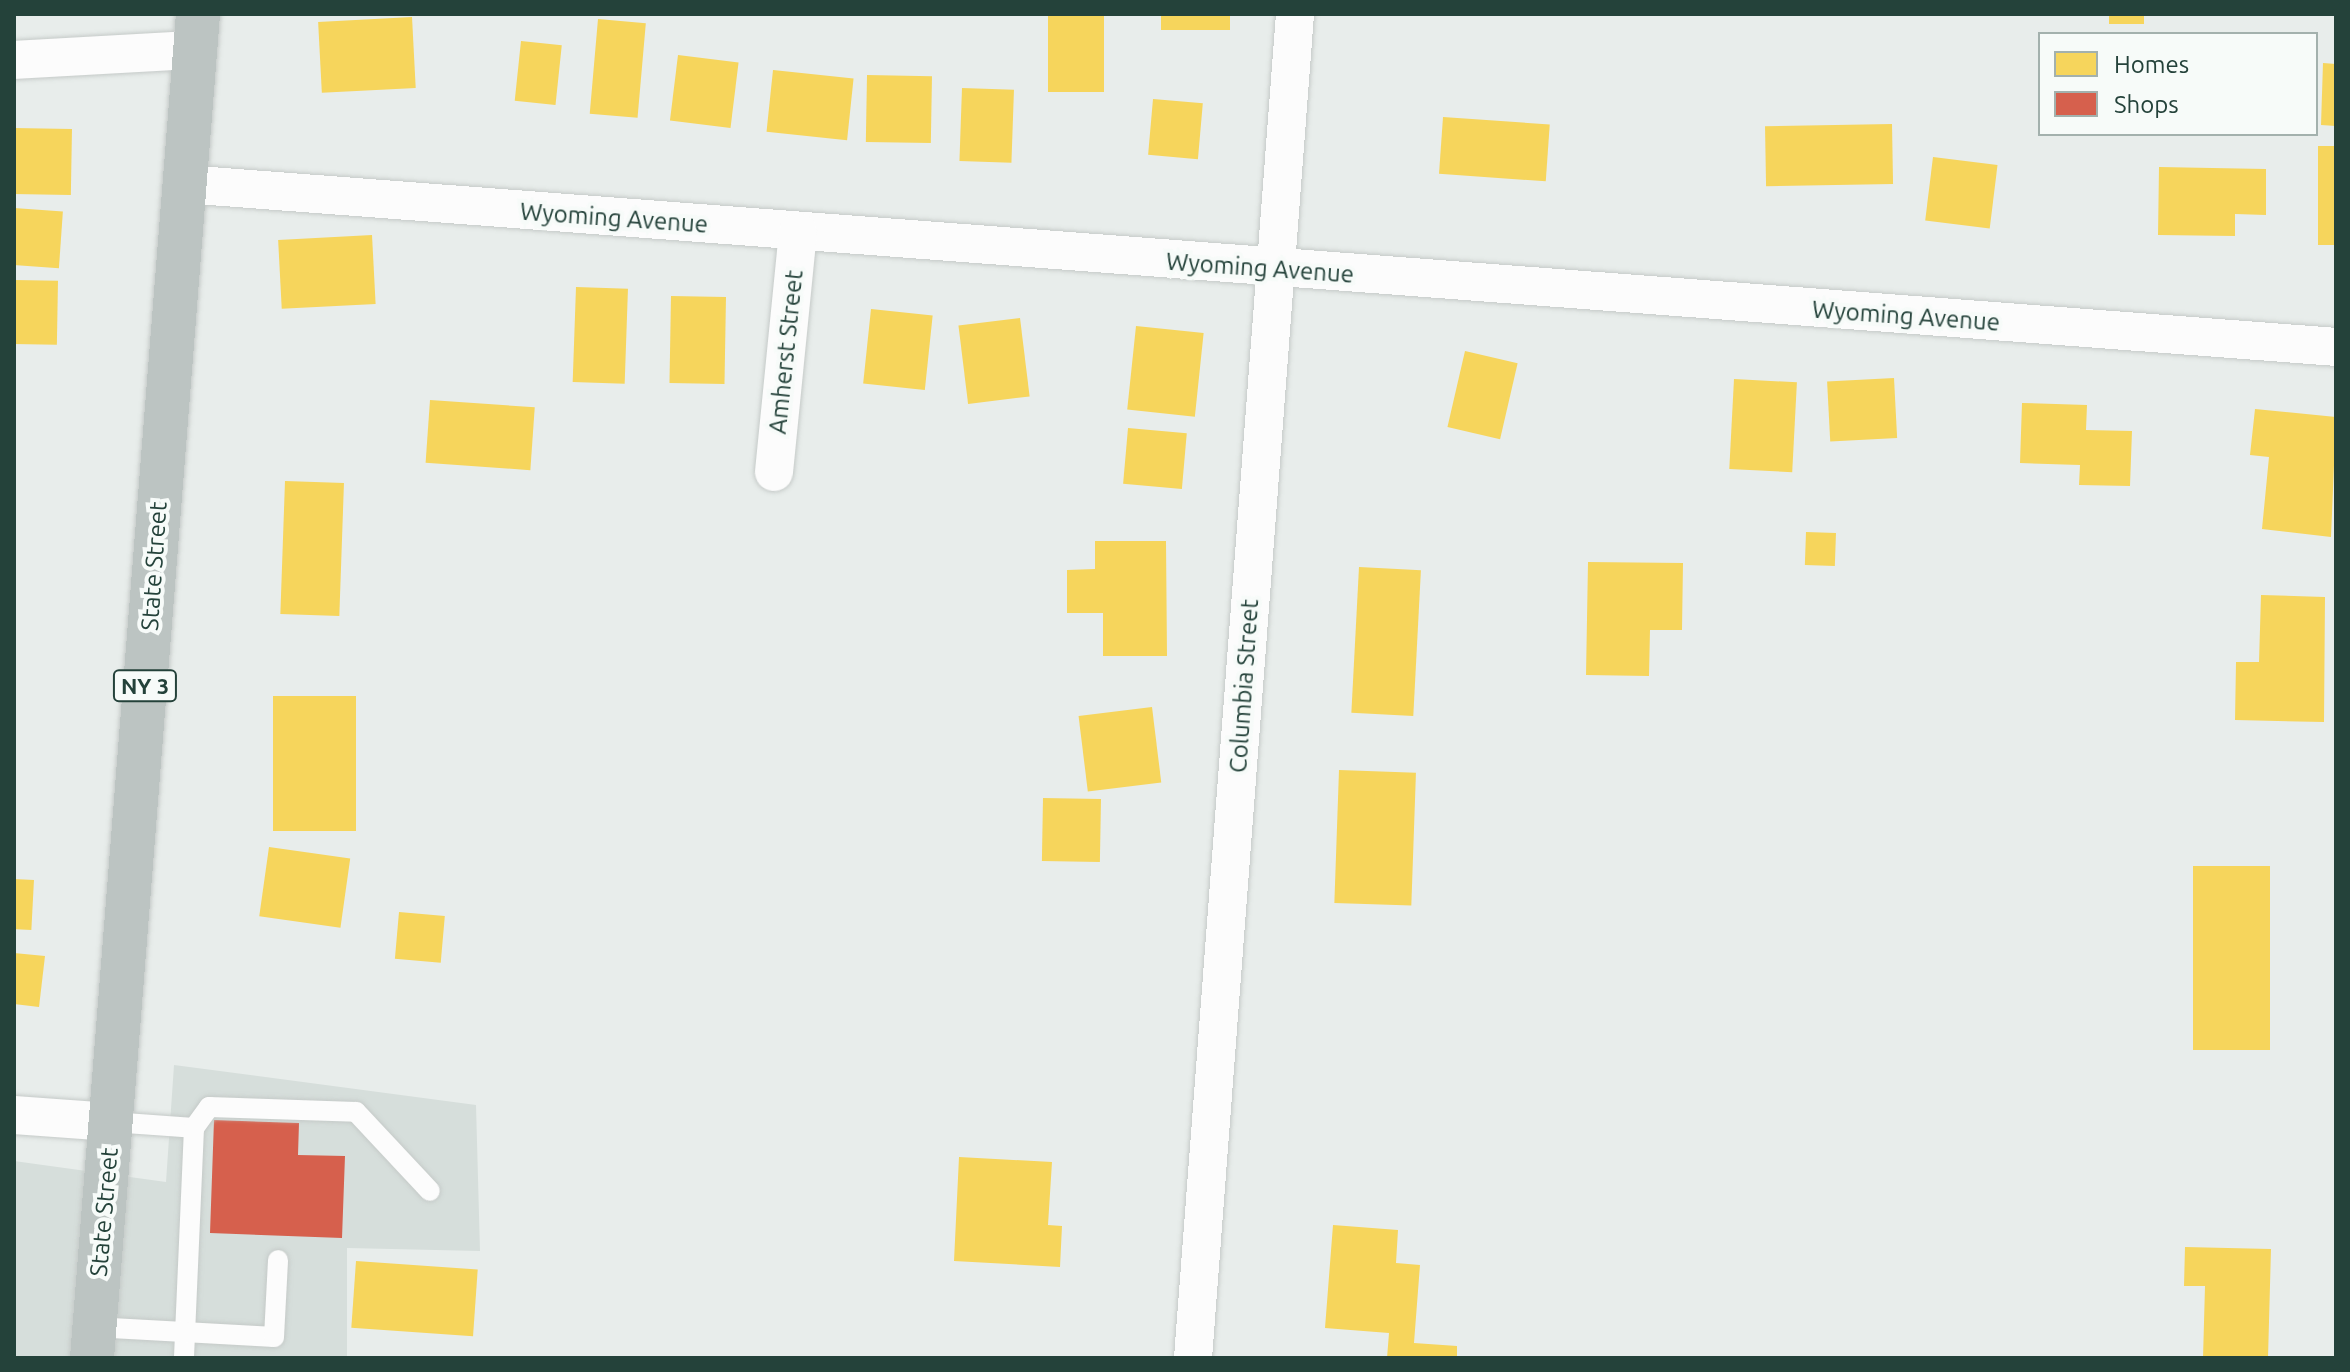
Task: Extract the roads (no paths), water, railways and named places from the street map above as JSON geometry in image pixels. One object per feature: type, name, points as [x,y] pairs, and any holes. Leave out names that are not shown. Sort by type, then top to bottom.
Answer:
[{"type":"highway","name":"State Street","points":[[93,1342],[197,32]]},
{"type":"street","name":"Columbia Street","points":[[1193,1358],[1295,14]]},
{"type":"street","points":[[14,60],[197,32]]},
{"type":"street","name":"Wyoming Avenue","points":[[184,184],[2336,347]]},
{"type":"street","name":"Amherst Street","points":[[774,472],[798,232]]},
{"type":"street","points":[[14,1115],[111,1122]]},
{"type":"lane","points":[[184,1358],[194,1128],[209,1107],[356,1112],[430,1191]]},
{"type":"lane","points":[[111,1122],[194,1128]]},
{"type":"lane","points":[[93,1342],[185,1332],[274,1337],[278,1260]]}]
